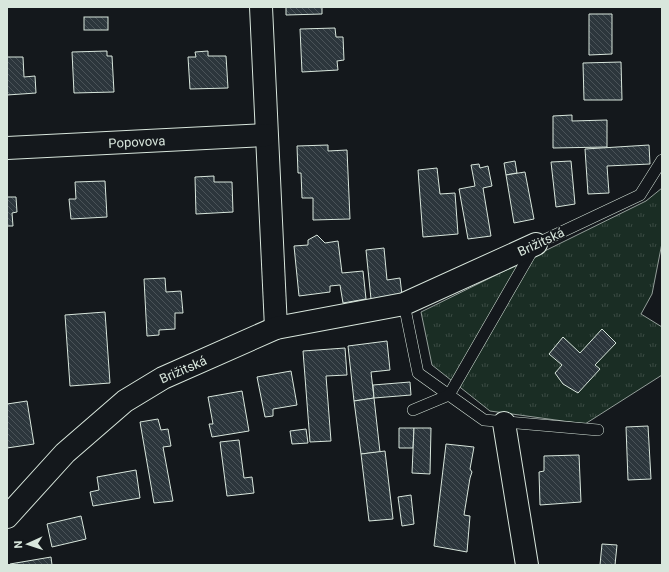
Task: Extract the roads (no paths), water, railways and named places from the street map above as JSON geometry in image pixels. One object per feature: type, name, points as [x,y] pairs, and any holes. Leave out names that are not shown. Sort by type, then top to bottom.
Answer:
[{"type":"street","points":[[261,7],[276,328]]},
{"type":"street","name":"Popovova","points":[[7,148],[266,135]]},
{"type":"street","name":"Brižitská","points":[[7,517],[65,453],[125,401],[163,378],[276,328],[404,304],[536,244]]},
{"type":"street","points":[[504,423],[527,565]]},
{"type":"lane","name":"Brižitská","points":[[536,244],[640,195],[662,160]]},
{"type":"lane","points":[[413,410],[449,395],[536,244]]},
{"type":"lane","points":[[404,304],[418,373],[484,420],[504,423],[598,430]]}]
